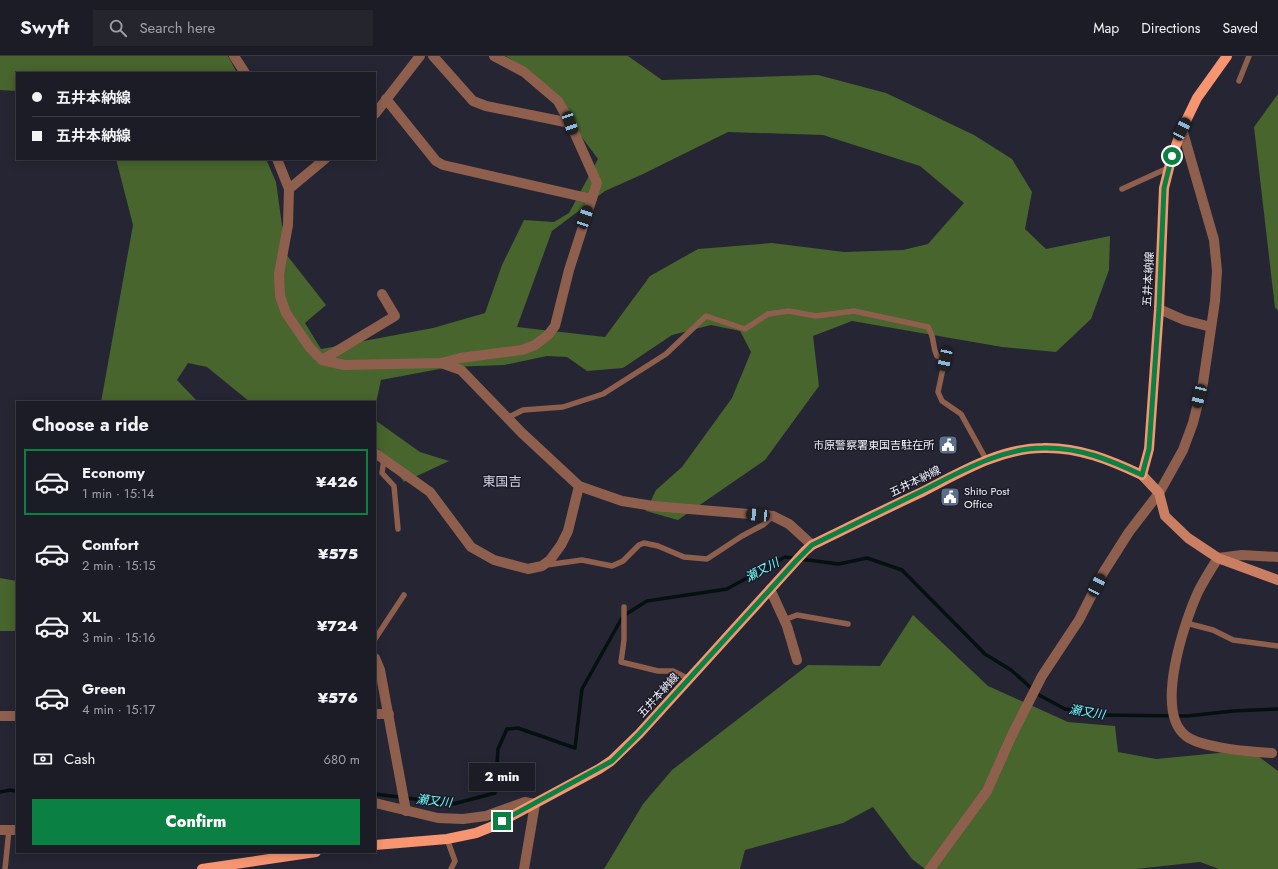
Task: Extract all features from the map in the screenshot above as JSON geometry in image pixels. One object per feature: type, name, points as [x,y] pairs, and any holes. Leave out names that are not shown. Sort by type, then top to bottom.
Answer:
[{"type":"main road","name":"五井本納線","points":[[376,845],[447,839],[476,833],[535,804],[612,761],[639,734],[770,589],[812,545],[998,456],[1021,450],[1059,448],[1094,455],[1142,475],[1149,449],[1159,308],[1164,188],[1168,168],[1182,129],[1197,98],[1227,56]]},
{"type":"main road","points":[[1142,475],[1160,494],[1165,516],[1188,538],[1218,558],[1278,580]]},
{"type":"main road","points":[[202,869],[309,853]]},
{"type":"street","points":[[234,56],[244,72]]},
{"type":"street","points":[[376,113],[420,56]]},
{"type":"street","points":[[433,56],[473,101],[486,106],[570,123]]},
{"type":"street","points":[[277,160],[289,189],[288,225],[278,274],[280,296],[286,313],[310,348],[322,360],[344,365],[441,362],[522,350],[535,345],[548,335],[555,326],[571,263],[597,183],[570,123],[558,101],[524,72],[494,56]]},
{"type":"street","points":[[386,99],[436,161],[443,165],[592,199]]},
{"type":"street","points":[[930,869],[987,791],[1012,735],[1042,676],[1079,620],[1110,561],[1129,532],[1160,494],[1183,450],[1203,383],[1217,271],[1214,240],[1182,129]]},
{"type":"street","points":[[289,189],[324,160]]},
{"type":"street","points":[[322,360],[395,316],[382,294]]},
{"type":"street","points":[[1159,308],[1184,320],[1211,327]]},
{"type":"street","points":[[441,362],[461,370],[507,418],[579,486],[622,501],[654,506],[773,516],[789,524],[812,545]]},
{"type":"street","points":[[379,455],[430,492],[471,547],[494,560],[528,568],[542,566],[550,560],[568,531],[579,486]]},
{"type":"street","points":[[1272,753],[1200,743],[1185,736],[1173,717],[1171,693],[1175,665],[1186,623],[1198,593],[1218,558],[1242,555],[1278,557]]},
{"type":"street","points":[[770,589],[784,620],[798,660]]},
{"type":"street","points":[[376,660],[380,670],[389,714],[406,811]]},
{"type":"street","points":[[376,714],[389,714]]},
{"type":"street","points":[[0,716],[16,716]]},
{"type":"street","points":[[376,803],[438,818],[463,819],[486,816],[525,802],[535,804],[524,869]]},
{"type":"lane","points":[[1238,81],[1249,56]]},
{"type":"lane","points":[[1122,189],[1168,168]]},
{"type":"lane","points":[[507,418],[523,410],[563,407],[603,394],[666,354],[706,316],[745,329],[768,314],[789,311],[816,316],[854,311],[928,327],[934,336],[934,350],[936,356],[945,359],[938,392],[942,401],[961,414],[987,461]]},
{"type":"lane","points":[[379,455],[382,473],[394,486],[398,529]]},
{"type":"lane","points":[[542,566],[582,560],[612,566],[623,561],[639,545],[644,543],[658,546],[684,557],[707,559],[742,536],[763,525],[773,516]]},
{"type":"lane","points":[[376,637],[404,595]]},
{"type":"lane","points":[[624,607],[624,640],[621,662],[658,672],[673,671],[688,680]]},
{"type":"lane","points":[[784,620],[797,615],[848,624]]},
{"type":"lane","points":[[1186,623],[1212,630],[1233,640],[1278,646]]},
{"type":"lane","points":[[5,869],[9,830]]},
{"type":"lane","points":[[447,839],[454,861],[452,869]]},
{"type":"green space","points":[[0,56],[228,56],[236,72],[16,72],[16,91],[0,90]]},
{"type":"green space","points":[[506,56],[628,56],[662,80],[818,75],[886,93],[974,135],[1012,159],[1032,192],[1025,229],[1046,249],[1110,236],[1109,270],[1091,319],[1056,352],[1002,347],[852,321],[813,336],[819,386],[765,460],[678,520],[646,511],[656,490],[682,467],[732,398],[751,352],[740,331],[711,325],[672,335],[623,368],[587,371],[567,357],[547,356],[504,365],[450,367],[381,380],[376,403],[376,401],[249,401],[207,367],[188,363],[177,380],[197,401],[101,401],[133,225],[116,160],[266,160],[276,182],[286,254],[326,305],[305,323],[321,349],[433,328],[485,313],[502,265],[524,220],[554,222],[569,213],[598,159],[537,77]],"holes":[[[728,132],[823,135],[920,166],[964,203],[928,244],[903,250],[844,252],[772,243],[698,249],[650,276],[605,337],[517,327],[552,231],[605,191]]]},
{"type":"green space","points":[[1278,94],[1278,310],[1275,308],[1254,127]]},
{"type":"green space","points":[[376,421],[420,452],[449,461],[404,482],[379,449],[376,448]]},
{"type":"green space","points":[[0,578],[16,581],[16,631],[0,631]]},
{"type":"green space","points":[[913,615],[988,686],[1068,722],[1115,726],[1118,752],[1156,759],[1250,750],[1278,771],[1278,869],[1219,869],[1200,862],[1136,869],[925,869],[912,859],[873,807],[843,823],[745,850],[740,869],[604,869],[643,804],[672,770],[808,665],[880,666]]},
{"type":"waterway","name":"瀬又川","points":[[376,794],[453,804],[495,793],[498,749],[507,729],[518,728],[575,748],[582,689],[623,616],[647,601],[727,589],[785,557],[839,564],[867,558],[902,570],[985,654],[1011,670],[1039,695],[1065,709],[1102,715],[1187,716],[1233,711],[1278,709]]},
{"type":"waterway","name":"瀬又川","points":[[0,792],[10,790],[16,791]]},
{"type":"place","name":"市原警察署東国吉駐在所","points":[[948,445]]},
{"type":"place","name":"Shito Post Office","points":[[950,497]]},
{"type":"district","name":"東国吉","points":[[502,481]]},
{"type":"route","points":[[502,821],[612,761],[628,746],[812,545],[998,456],[1021,450],[1059,448],[1078,450],[1142,475],[1149,449],[1159,308],[1164,188],[1172,156]]}]
